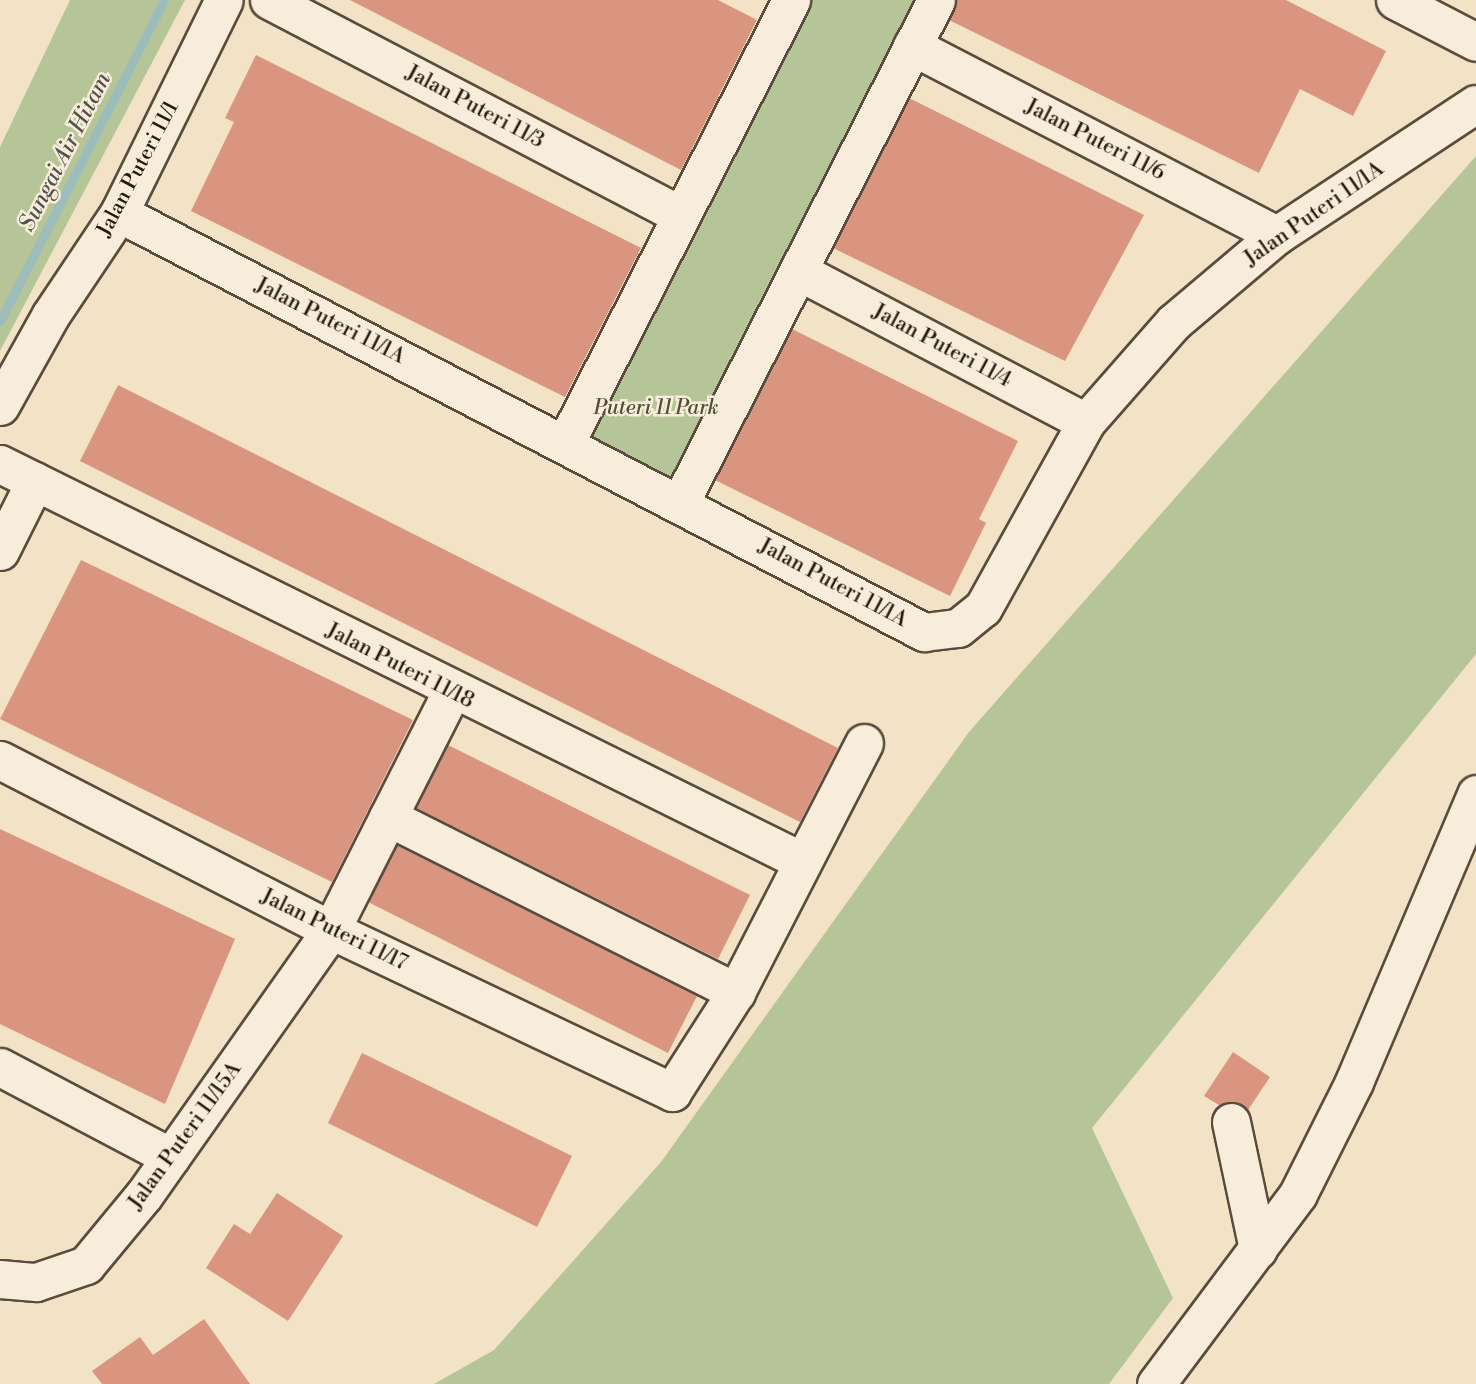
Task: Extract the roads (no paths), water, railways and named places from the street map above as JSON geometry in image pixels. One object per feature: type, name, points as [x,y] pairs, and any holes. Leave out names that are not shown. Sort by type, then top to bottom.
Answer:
[{"type":"street","name":"Jalan Puteri 11/1","points":[[0,406],[50,316],[119,213],[224,0]]},
{"type":"street","name":"Jalan Puteri 11/3","points":[[269,0],[681,215]]},
{"type":"street","points":[[566,442],[791,0]]},
{"type":"street","points":[[681,501],[936,0]]},
{"type":"street","points":[[1395,0],[1476,42]]},
{"type":"street","name":"Jalan Puteri 11/6","points":[[912,46],[1277,234]]},
{"type":"street","name":"Jalan Puteri 11/1A","points":[[119,213],[681,501],[924,632],[958,628],[983,608],[1086,422],[1174,322],[1277,234],[1476,104]]},
{"type":"street","name":"Jalan Puteri 11/4","points":[[798,271],[1086,422]]},
{"type":"street","name":"Jalan Puteri 11/18","points":[[0,464],[451,692],[802,862]]},
{"type":"street","points":[[0,551],[35,481]]},
{"type":"street","name":"Jalan Puteri 11/15A","points":[[0,1279],[36,1282],[86,1265],[171,1157],[331,930],[451,692]]},
{"type":"street","points":[[388,817],[736,992],[863,743]]},
{"type":"street","name":"Jalan Puteri 11/17","points":[[0,760],[331,930],[672,1092],[736,992]]},
{"type":"street","points":[[1156,1384],[1298,1194],[1354,1082],[1476,794]]},
{"type":"street","points":[[0,1067],[171,1157]]},
{"type":"street","points":[[1231,1122],[1258,1249]]},
{"type":"waterway","name":"Sungai Air Hitam","points":[[0,321],[164,0]]},
{"type":"park label","name":"Puteri 11 Park","points":[[656,408]]}]
